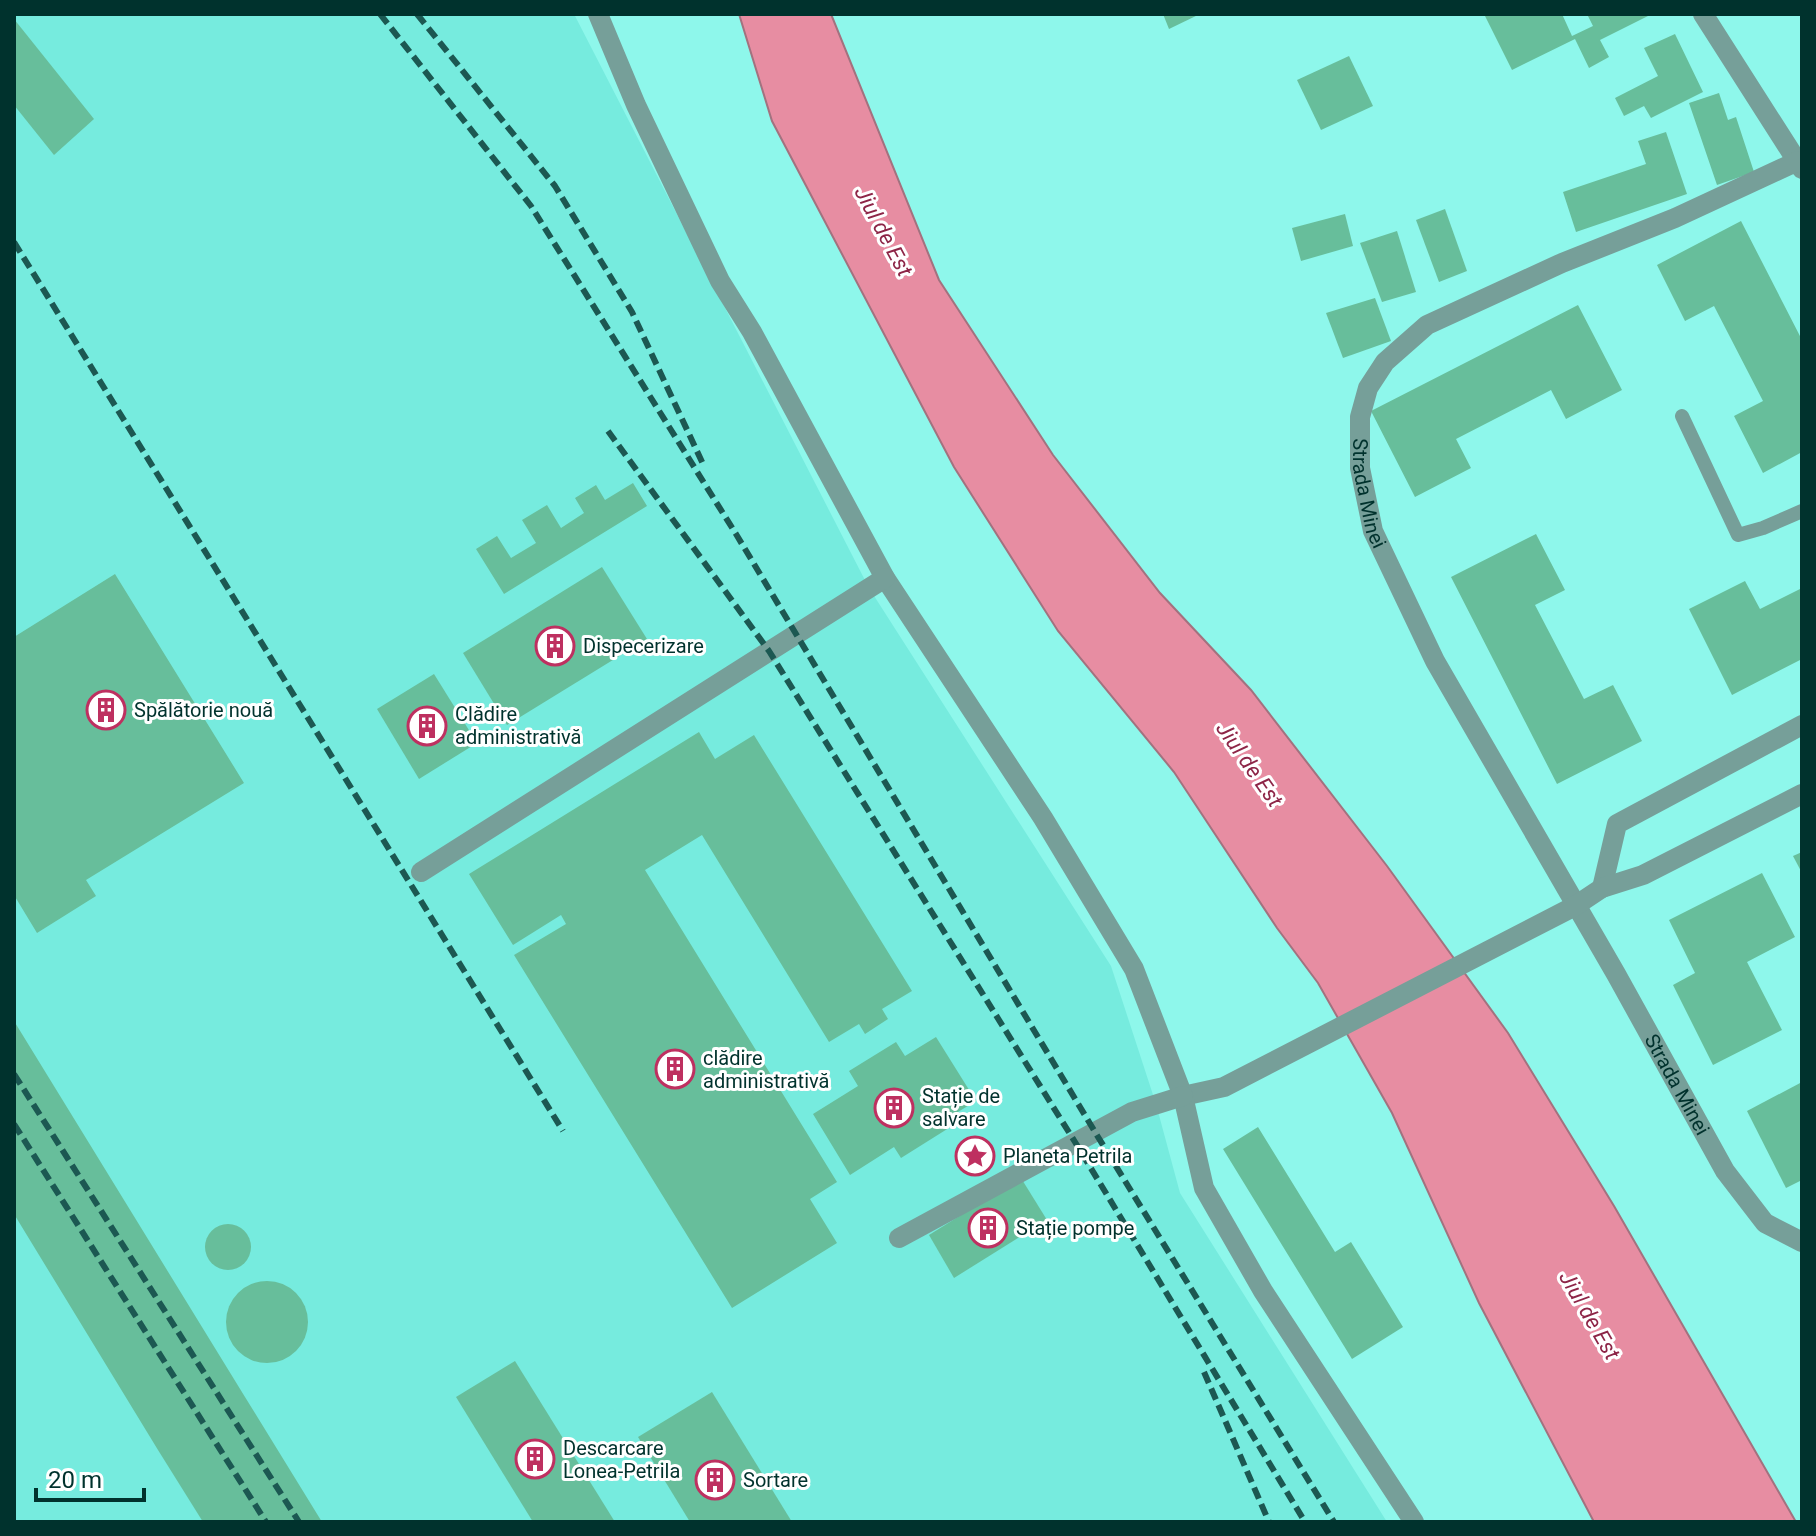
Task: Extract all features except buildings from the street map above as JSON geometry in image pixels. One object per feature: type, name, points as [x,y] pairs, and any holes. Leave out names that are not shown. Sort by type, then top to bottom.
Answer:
[{"type":"street","points":[[598,14],[636,105],[720,281],[752,332],[885,578],[1043,818],[1134,969],[1183,1096],[1204,1188],[1263,1291],[1414,1522]]},
{"type":"street","points":[[1703,14],[1800,165]]},
{"type":"street","name":"Strada Minei","points":[[1800,165],[1562,263],[1427,325],[1385,362],[1368,388],[1360,417],[1360,468],[1373,531],[1435,661],[1616,974],[1725,1171],[1765,1223],[1802,1242]]},
{"type":"street","points":[[421,872],[885,578]]},
{"type":"street","points":[[1602,888],[1617,824],[1802,725]]},
{"type":"street","points":[[899,1238],[1132,1112],[1224,1087],[1575,906],[1602,888],[1643,875],[1802,794]]},
{"type":"lane","points":[[1682,416],[1738,535],[1802,511]]},
{"type":"shaded area","points":[[14,14],[574,14],[869,588],[1111,966],[1156,1104],[1180,1193],[1387,1522],[14,1522]]},
{"type":"water","name":"Jiul de Est","points":[[739,14],[831,14],[939,280],[1053,455],[1160,593],[1251,690],[1387,866],[1508,1033],[1614,1206],[1796,1522],[1594,1522],[1479,1303],[1392,1113],[1318,983],[1277,928],[1174,772],[1058,631],[954,467],[772,121]]},
{"type":"railway","points":[[380,14],[531,206],[736,534],[1095,1132],[1334,1522]]},
{"type":"railway","points":[[417,14],[555,186],[632,312],[703,464]]},
{"type":"railway","points":[[14,242],[563,1131]]},
{"type":"railway","points":[[608,431],[769,651],[1075,1142],[1305,1522]]},
{"type":"railway","points":[[14,1074],[299,1522]]},
{"type":"railway","points":[[14,1124],[266,1522]]},
{"type":"railway","points":[[1204,1372],[1269,1522]]},
{"type":"place","name":"Dispecerizare","points":[[555,646]]},
{"type":"place","name":"Spălătorie nouă","points":[[106,710]]},
{"type":"place","name":"Clădire administrativă","points":[[427,726]]},
{"type":"place","name":"clădire administrativă","points":[[675,1069]]},
{"type":"place","name":"Stație de salvare","points":[[894,1108]]},
{"type":"place","name":"Planeta Petrila","points":[[975,1156]]},
{"type":"place","name":"Stație pompe","points":[[988,1228]]},
{"type":"place","name":"Descarcare Lonea-Petrila","points":[[535,1459]]},
{"type":"place","name":"Sortare","points":[[715,1480]]}]
